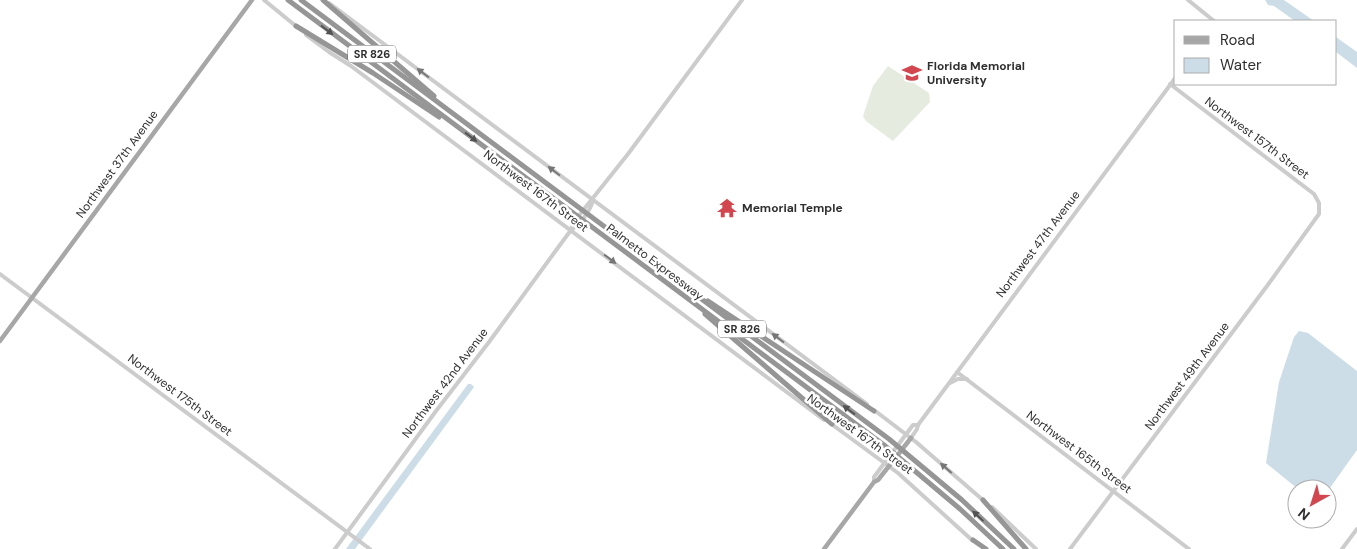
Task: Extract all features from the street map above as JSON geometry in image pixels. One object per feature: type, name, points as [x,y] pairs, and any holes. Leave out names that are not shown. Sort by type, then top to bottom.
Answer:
[{"type":"highway","name":"Palmetto Expressway","points":[[288,0],[884,445],[960,509],[1003,549]]},
{"type":"highway","name":"Palmetto Expressway","points":[[301,0],[888,439],[962,500],[1014,549]]},
{"type":"highway","points":[[324,0],[425,88],[444,107]]},
{"type":"highway","points":[[296,26],[459,128]]},
{"type":"highway","points":[[693,293],[713,304],[874,411]]},
{"type":"highway","points":[[694,303],[712,322],[832,424]]},
{"type":"highway","points":[[983,500],[1026,549]]},
{"type":"highway","points":[[973,540],[986,549]]},
{"type":"main road","name":"Northwest 37th Avenue","points":[[0,341],[252,0]]},
{"type":"main road","name":"Northwest 47th Avenue","points":[[824,549],[874,482],[878,480],[910,438]]},
{"type":"street","name":"Northwest 167th Street","points":[[264,0],[296,26],[884,462],[982,549]]},
{"type":"street","points":[[324,0],[874,411]]},
{"type":"street","name":"Northwest 42nd Avenue","points":[[335,549],[571,230],[577,226],[591,207],[593,200],[742,0]]},
{"type":"street","points":[[1188,0],[1213,20]]},
{"type":"street","name":"Northwest 47th Avenue","points":[[910,438],[956,372],[1174,79]]},
{"type":"street","name":"Northwest 157th Street","points":[[1170,84],[1314,194],[1319,203],[1319,214]]},
{"type":"street","name":"Northwest 49th Avenue","points":[[1070,549],[1319,214]]},
{"type":"street","name":"Northwest 175th Street","points":[[0,274],[370,549]]},
{"type":"street","name":"Northwest 165th Street","points":[[956,372],[1189,549]]},
{"type":"street","points":[[946,386],[958,379],[967,379]]},
{"type":"street","name":"Northwest 167th Street","points":[[874,411],[910,438],[1002,515],[1036,549]]},
{"type":"street","name":"Northwest 47th Avenue","points":[[874,482],[874,478],[884,462],[913,425],[918,425]]},
{"type":"street","points":[[1350,549],[1344,547],[1357,529]]},
{"type":"shaded area","points":[[888,66],[929,93],[930,102],[893,141],[866,121],[863,116],[873,86]]},
{"type":"water","points":[[1265,0],[1284,0],[1313,20],[1294,20],[1274,6],[1268,5]]},
{"type":"water","points":[[1337,38],[1357,52],[1357,68],[1337,53]]},
{"type":"water","points":[[1299,331],[1308,333],[1357,371],[1357,450],[1336,479],[1287,480],[1266,463],[1279,382],[1294,337]]},
{"type":"water","points":[[468,384],[474,387],[355,549],[346,549]]},
{"type":"place","name":"Florida Memorial University","points":[[912,73]]},
{"type":"place","name":"Memorial Temple","points":[[727,208]]}]
